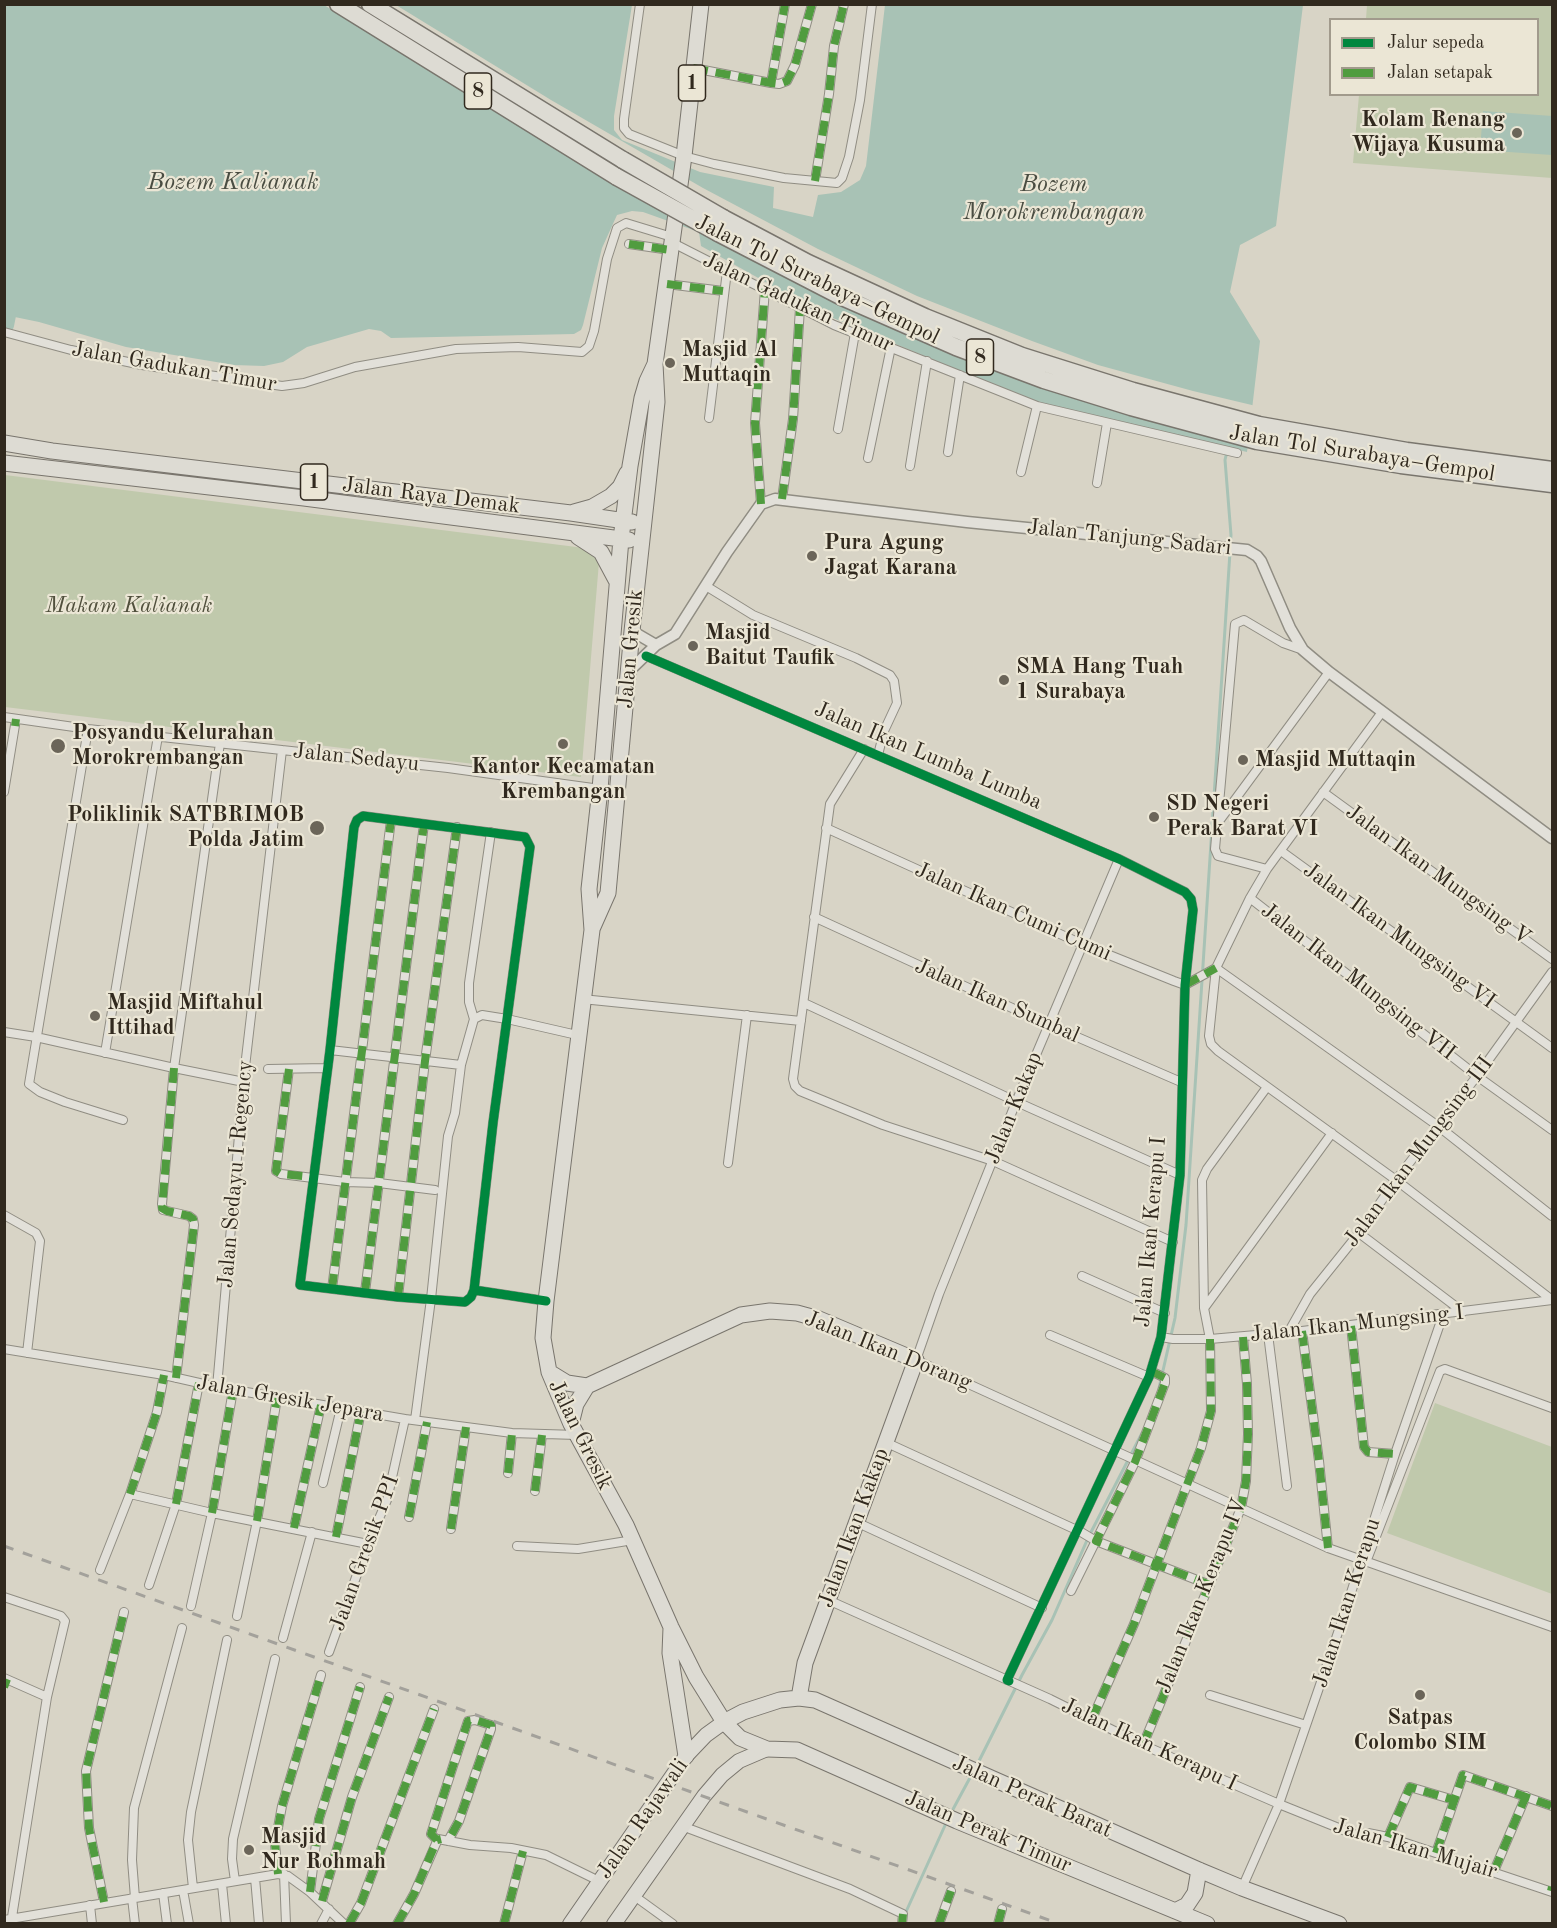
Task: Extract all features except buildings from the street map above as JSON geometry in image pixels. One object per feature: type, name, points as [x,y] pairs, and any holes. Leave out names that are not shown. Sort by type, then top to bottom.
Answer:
[{"type":"highway","name":"Jalan Tol Surabaya–Gempol","points":[[338,4],[617,177],[718,233],[842,297],[956,347],[1034,377],[1131,407],[1401,465],[1552,484]]},
{"type":"highway","name":"Jalan Tol Surabaya–Gempol","points":[[370,4],[623,160],[723,218],[817,267],[925,317],[1022,356],[1258,433],[1552,470]]},
{"type":"highway","name":"1","points":[[683,158],[700,4]]},
{"type":"highway","name":"Jalan Gresik","points":[[592,930],[608,893],[632,630],[657,402],[655,364],[683,158]]},
{"type":"highway","name":"Jalan Gresik","points":[[655,364],[645,389],[630,466],[621,539],[589,890],[592,930],[577,1035],[543,1338],[549,1372],[574,1429],[633,1540],[671,1627],[696,1677],[724,1722],[740,1738],[767,1749]]},
{"type":"highway","name":"Jalan Raya Demak","points":[[4,443],[644,524]]},
{"type":"highway","points":[[67,470],[65,462],[70,453]]},
{"type":"highway","name":"Jalan Raya Demak","points":[[4,463],[641,542]]},
{"type":"highway","points":[[571,513],[592,507],[611,496],[620,487],[630,466]]},
{"type":"highway","points":[[570,532],[597,547],[610,566],[617,583]]},
{"type":"highway","name":"Jalan Ikan Dorang","points":[[587,1386],[741,1315],[770,1311],[797,1313],[819,1319],[916,1360]]},
{"type":"highway","name":"Jalan Ikan Kakap","points":[[799,1698],[805,1663],[916,1360]]},
{"type":"highway","points":[[549,1372],[567,1383],[587,1386],[576,1404],[574,1429]]},
{"type":"highway","points":[[671,1627],[670,1653],[686,1756]]},
{"type":"highway","name":"Jalan Perak Barat","points":[[724,1722],[743,1712],[780,1700],[799,1698],[815,1700],[1199,1870],[1339,1923]]},
{"type":"highway","name":"Jalan Perak Timur","points":[[767,1749],[797,1750],[951,1817],[1208,1923]]},
{"type":"highway","points":[[1175,1911],[1187,1905],[1195,1893],[1199,1870]]},
{"type":"main road","name":"Jalan Rajawali","points":[[570,1923],[686,1756],[706,1735],[724,1722]]},
{"type":"main road","name":"Jalan Rajawali","points":[[614,1923],[682,1826],[722,1775],[739,1761],[767,1749]]},
{"type":"street","points":[[640,4],[627,92],[624,128],[629,134],[683,158],[784,178],[837,183],[846,168],[860,100],[872,4]]},
{"type":"street","points":[[775,84],[785,4]]},
{"type":"street","points":[[693,68],[775,84],[787,81],[792,75],[812,4]]},
{"type":"street","points":[[815,181],[834,46],[844,4]]},
{"type":"street","name":"Jalan Gadukan Timur","points":[[4,332],[71,350],[142,365],[282,387],[293,386],[356,367],[456,349],[518,347],[582,352],[589,346],[594,331],[607,260],[617,228],[626,223],[672,239],[727,271],[834,325],[1037,406],[1231,452]]},
{"type":"street","name":"Jalan Gadukan Timur","points":[[629,244],[672,239]]},
{"type":"street","points":[[709,418],[727,271]]},
{"type":"street","name":"Jalan Gadukan Timur","points":[[667,284],[723,291]]},
{"type":"street","points":[[629,671],[656,645],[675,634],[727,552],[761,504],[755,423],[765,289]]},
{"type":"street","points":[[782,499],[793,419],[800,308]]},
{"type":"street","points":[[838,429],[855,333]]},
{"type":"street","points":[[868,458],[891,347]]},
{"type":"street","points":[[910,466],[927,362]]},
{"type":"street","points":[[948,452],[960,375]]},
{"type":"street","points":[[1021,472],[1037,406]]},
{"type":"street","points":[[1097,483],[1107,423]]},
{"type":"street","name":"Jalan Tanjung Sadari","points":[[761,504],[782,499],[967,522],[1247,550],[1257,555],[1261,561],[1290,628],[1303,650],[1329,672],[1552,838]]},
{"type":"street","points":[[706,586],[753,615],[856,658],[890,675],[894,681],[897,704],[884,731],[878,755]]},
{"type":"street","points":[[1267,869],[1218,856],[1215,849],[1235,624],[1244,621],[1283,643],[1303,650]]},
{"type":"street","points":[[632,630],[656,645]]},
{"type":"street","name":"Jalan Ikan Lumba Lumba","points":[[646,656],[1119,859],[1185,892],[1191,899]]},
{"type":"street","points":[[1217,825],[1329,672]]},
{"type":"street","points":[[1382,712],[1267,869],[1250,898],[1215,968],[1209,1036],[1211,1044],[1396,1180],[1552,1300]]},
{"type":"street","name":"Jalan Sedayu","points":[[4,717],[87,729],[448,768],[600,789]]},
{"type":"street","points":[[4,792],[16,719]]},
{"type":"street","points":[[87,729],[36,1037],[30,1086],[74,1106],[123,1120]]},
{"type":"street","points":[[105,1053],[158,736]]},
{"type":"street","points":[[176,1378],[194,1225],[193,1219],[189,1216],[162,1209],[174,1068],[220,743]]},
{"type":"street","points":[[864,748],[830,804],[793,1079],[795,1086],[800,1092],[883,1125],[993,1161],[1173,1242]]},
{"type":"street","name":"Jalan Sedayu I Regency","points":[[217,1385],[244,1082],[282,750]]},
{"type":"street","name":"Jalan Ikan Mungsing V","points":[[1323,792],[1552,959]]},
{"type":"street","points":[[363,816],[391,820],[525,837],[530,847],[474,1290],[465,1302],[398,1297],[300,1285],[330,1050],[354,827],[357,820],[363,816]]},
{"type":"street","points":[[333,1289],[391,820]]},
{"type":"street","points":[[365,1292],[424,824]]},
{"type":"street","points":[[398,1297],[425,1061],[457,827]]},
{"type":"street","name":"Jalan Ikan Cumi Cumi","points":[[826,828],[1082,944],[1186,984]]},
{"type":"street","points":[[415,1420],[431,1299],[448,1136],[455,1113],[461,1065],[474,1019],[469,1002],[469,983],[491,832]]},
{"type":"street","name":"Jalan Ikan Mungsing VI","points":[[1281,851],[1552,1048]]},
{"type":"street","name":"Jalan Kakap","points":[[916,1360],[939,1294],[1047,1024],[1119,859]]},
{"type":"street","name":"Jalan Ikan Mungsing VII","points":[[1250,898],[1477,1076],[1552,1130]]},
{"type":"street","name":"Jalan Ikan Kerapu I","points":[[1008,1680],[1079,1532],[1166,1338],[1165,1313],[1180,1175],[1181,1082],[1186,984],[1193,910],[1191,899]]},
{"type":"street","name":"Jalan Ikan Sumbal","points":[[814,917],[1047,1024],[1181,1082]]},
{"type":"street","points":[[1186,984],[1215,968]]},
{"type":"street","points":[[1215,968],[1438,1126],[1552,1216]]},
{"type":"street","name":"Jalan Ikan Mungsing III","points":[[1288,1333],[1310,1294],[1359,1233],[1396,1180],[1477,1076],[1552,972]]},
{"type":"street","points":[[582,999],[801,1021]]},
{"type":"street","points":[[804,1003],[1016,1102],[1180,1175]]},
{"type":"street","points":[[474,1019],[482,1015],[577,1035]]},
{"type":"street","points":[[728,1163],[747,1016]]},
{"type":"street","points":[[4,1032],[244,1082]]},
{"type":"street","points":[[330,1050],[461,1065]]},
{"type":"street","points":[[268,1069],[327,1068]]},
{"type":"street","points":[[289,1069],[276,1171],[281,1174],[345,1182],[379,1183],[435,1190]]},
{"type":"street","points":[[1092,1719],[1134,1624],[1201,1448],[1211,1411],[1209,1339],[1204,1308],[1202,1180],[1207,1169],[1267,1087]]},
{"type":"street","points":[[1204,1308],[1332,1133]]},
{"type":"street","points":[[4,1215],[36,1233],[40,1241],[27,1353]]},
{"type":"street","points":[[1359,1233],[1463,1312]]},
{"type":"street","points":[[1082,1276],[1165,1313]]},
{"type":"street","points":[[474,1290],[546,1301]]},
{"type":"street","name":"Jalan Ikan Mungsing I","points":[[1166,1338],[1209,1339],[1288,1333],[1552,1300]]},
{"type":"street","name":"Jalan Ikan Kerapu","points":[[1242,1888],[1279,1804],[1364,1562],[1395,1454],[1443,1315]]},
{"type":"street","points":[[1352,1326],[1364,1447],[1368,1452],[1395,1454]]},
{"type":"street","points":[[1302,1331],[1328,1548]]},
{"type":"street","points":[[1268,1334],[1287,1486]]},
{"type":"street","points":[[1050,1335],[1165,1378],[1166,1383],[1133,1461],[1093,1539],[1071,1591]]},
{"type":"street","name":"Jalan Ikan Kerapu IV","points":[[1143,1745],[1242,1508],[1246,1481],[1248,1434],[1243,1336]]},
{"type":"street","name":"Jalan Gresik Jepara","points":[[4,1349],[164,1375],[233,1390],[405,1419],[542,1435],[574,1429]]},
{"type":"street","name":"Jalan Ikan Dorang","points":[[916,1360],[1116,1451],[1133,1461]]},
{"type":"street","points":[[1364,1562],[1440,1371],[1445,1369],[1552,1408]]},
{"type":"street","points":[[100,1570],[130,1494],[158,1412],[164,1375]]},
{"type":"street","points":[[149,1585],[177,1504],[199,1383]]},
{"type":"street","points":[[191,1606],[212,1513],[233,1390]]},
{"type":"street","points":[[237,1616],[257,1521],[277,1398]]},
{"type":"street","points":[[294,1528],[321,1404]]},
{"type":"street","points":[[323,1483],[341,1408]]},
{"type":"street","points":[[336,1537],[361,1412]]},
{"type":"street","name":"Jalan Gresik PPI","points":[[329,1652],[368,1544],[387,1500],[405,1419]]},
{"type":"street","points":[[409,1517],[427,1422]]},
{"type":"street","points":[[451,1529],[466,1427]]},
{"type":"street","points":[[508,1473],[512,1433]]},
{"type":"street","points":[[535,1491],[542,1435]]},
{"type":"street","points":[[885,1442],[1093,1539],[1210,1585]]},
{"type":"street","points":[[1133,1461],[1328,1548],[1552,1627]]},
{"type":"street","points":[[130,1494],[368,1544]]},
{"type":"street","points":[[856,1522],[1042,1608]]},
{"type":"street","points":[[283,1638],[312,1532]]},
{"type":"street","points":[[518,1546],[578,1549],[633,1540]]},
{"type":"street","points":[[4,1597],[61,1616],[65,1620],[47,1697],[8,1919],[281,1874],[310,1892],[347,1923],[361,1903],[434,1709]]},
{"type":"street","name":"Jalan Ikan Kerapu I","points":[[828,1600],[1008,1680],[1143,1745],[1279,1804]]},
{"type":"street","points":[[104,1902],[89,1828],[86,1771],[124,1612]]},
{"type":"street","points":[[135,1923],[132,1860],[134,1808],[182,1628]]},
{"type":"street","points":[[194,1888],[188,1839],[191,1812],[227,1640]]},
{"type":"street","points":[[235,1881],[232,1858],[233,1839],[275,1659]]},
{"type":"street","points":[[286,1923],[281,1874],[275,1844],[282,1806],[321,1675]]},
{"type":"street","points":[[5,1681],[47,1697]]},
{"type":"street","points":[[310,1892],[319,1819],[360,1687]]},
{"type":"street","points":[[1210,1695],[1306,1725]]},
{"type":"street","points":[[322,1901],[352,1797],[389,1697]]},
{"type":"street","points":[[398,1923],[442,1840],[459,1821],[491,1729],[491,1725],[475,1719],[468,1721],[431,1834],[442,1840],[546,1856],[599,1881]]},
{"type":"street","points":[[1436,1852],[1463,1775],[1552,1806]]},
{"type":"street","points":[[1388,1837],[1410,1787],[1454,1800]]},
{"type":"street","points":[[1494,1871],[1526,1796]]},
{"type":"street","name":"Jalan Ikan Mujair","points":[[1279,1804],[1356,1835],[1368,1833],[1388,1837],[1552,1890]]},
{"type":"street","points":[[682,1826],[850,1888],[903,1918]]},
{"type":"street","points":[[504,1923],[523,1851]]},
{"type":"street","points":[[255,1878],[259,1923]]},
{"type":"street","points":[[222,1884],[226,1923]]},
{"type":"street","points":[[183,1890],[189,1923]]},
{"type":"street","points":[[939,1923],[951,1892]]},
{"type":"street","points":[[163,1893],[167,1923]]},
{"type":"street","points":[[633,1895],[673,1923]]},
{"type":"street","points":[[90,1905],[92,1923]]},
{"type":"street","points":[[321,1923],[329,1909]]},
{"type":"street","points":[[998,1923],[1002,1909]]},
{"type":"green space","points":[[1367,5],[1552,5],[1552,178],[1353,163],[1359,96],[1539,96],[1539,18],[1366,18]]},
{"type":"green space","name":"Makam Kalianak","points":[[5,475],[600,550],[581,777],[5,707]]},
{"type":"green space","points":[[1435,1403],[1552,1447],[1552,1594],[1387,1533]]},
{"type":"water","points":[[4,5],[632,5],[614,116],[614,130],[622,140],[700,172],[774,187],[773,208],[813,217],[818,195],[841,192],[860,180],[866,166],[885,5],[1303,5],[1276,226],[1240,245],[1230,292],[1260,341],[1247,452],[1042,405],[821,313],[701,246],[699,232],[643,212],[632,211],[617,215],[602,248],[583,325],[581,330],[574,334],[391,338],[381,331],[369,329],[307,347],[283,362],[264,366],[234,365],[126,347],[39,322],[5,315]]},
{"type":"water","name":"Kolam Renang Wijaya Kusuma","points":[[1483,111],[1552,116],[1552,155],[1480,150]]},
{"type":"pier","points":[[324,5],[396,5],[551,100],[703,188],[818,249],[917,296],[1098,365],[1256,406],[1248,443],[1018,377],[533,134]]},
{"type":"waterway","points":[[4,325],[6,315]]},
{"type":"waterway","points":[[1227,451],[1225,460],[1230,546]]},
{"type":"waterway","points":[[1159,1388],[1175,1318],[1186,1225],[1230,552]]},
{"type":"waterway","points":[[977,1765],[1052,1620],[1088,1538],[1142,1433]]},
{"type":"waterway","points":[[951,1813],[972,1774]]},
{"type":"waterway","points":[[905,1914],[947,1821]]},
{"type":"railway","points":[[4,1546],[1060,1924]]},
{"type":"marked path","points":[[771,83],[785,4]]},
{"type":"marked path","points":[[693,68],[771,83],[779,84],[787,81],[795,65],[812,4]]},
{"type":"marked path","points":[[815,181],[834,46],[844,4]]},
{"type":"marked path","points":[[629,244],[670,250]]},
{"type":"marked path","points":[[667,284],[723,291]]},
{"type":"marked path","points":[[761,504],[755,423],[765,289]]},
{"type":"marked path","points":[[782,499],[793,419],[800,308]]},
{"type":"marked path","points":[[15,726],[16,719]]},
{"type":"marked path","points":[[332,1289],[391,820]]},
{"type":"marked path","points":[[365,1292],[424,824]]},
{"type":"marked path","points":[[398,1297],[425,1061],[457,827]]},
{"type":"marked path","points":[[1185,985],[1216,968]]},
{"type":"marked path","points":[[174,1068],[162,1208],[189,1216],[193,1219],[194,1225],[176,1378]]},
{"type":"marked path","points":[[289,1069],[276,1171],[281,1174],[314,1177]]},
{"type":"marked path","points":[[1351,1326],[1364,1447],[1368,1452],[1395,1454]]},
{"type":"marked path","points":[[1302,1331],[1328,1548]]},
{"type":"marked path","points":[[1143,1745],[1241,1508],[1246,1481],[1248,1434],[1243,1337]]},
{"type":"marked path","points":[[1092,1719],[1134,1624],[1201,1448],[1211,1411],[1210,1339]]},
{"type":"marked path","points":[[1151,1371],[1165,1378],[1165,1383],[1135,1462],[1096,1541],[1210,1585]]},
{"type":"marked path","points":[[130,1494],[157,1412],[164,1375]]},
{"type":"marked path","points":[[176,1504],[199,1383]]},
{"type":"marked path","points":[[212,1513],[233,1390]]},
{"type":"marked path","points":[[257,1521],[277,1398]]},
{"type":"marked path","points":[[294,1528],[321,1405]]},
{"type":"marked path","points":[[336,1537],[361,1411]]},
{"type":"marked path","points":[[409,1517],[427,1422]]},
{"type":"marked path","points":[[451,1529],[466,1427]]},
{"type":"marked path","points":[[508,1473],[512,1433]]},
{"type":"marked path","points":[[535,1491],[542,1435]]},
{"type":"marked path","points":[[104,1902],[89,1828],[86,1771],[124,1612]]},
{"type":"marked path","points":[[278,1874],[275,1844],[282,1806],[321,1675]]},
{"type":"marked path","points":[[4,1687],[7,1679]]},
{"type":"marked path","points":[[310,1892],[319,1819],[360,1687]]},
{"type":"marked path","points":[[322,1901],[352,1797],[389,1697]]},
{"type":"marked path","points":[[349,1924],[361,1903],[434,1709]]},
{"type":"marked path","points":[[437,1840],[431,1834],[468,1721],[475,1720],[491,1725],[491,1729],[459,1821],[448,1841]]},
{"type":"marked path","points":[[1436,1853],[1463,1775],[1552,1806]]},
{"type":"marked path","points":[[1388,1837],[1410,1787],[1454,1800]]},
{"type":"marked path","points":[[1494,1871],[1526,1796]]},
{"type":"marked path","points":[[397,1924],[414,1894],[437,1840],[441,1839]]},
{"type":"marked path","points":[[504,1924],[523,1851]]},
{"type":"marked path","points":[[1551,1891],[1552,1887]]},
{"type":"marked path","points":[[939,1924],[951,1891]]},
{"type":"marked path","points":[[998,1924],[1002,1909]]},
{"type":"marked path","points":[[902,1924],[903,1914]]},
{"type":"cycle path","points":[[646,656],[1119,859],[1185,892],[1191,899],[1193,910],[1185,985],[1180,1175],[1161,1337],[1149,1377],[1007,1680],[1009,1681]]},
{"type":"cycle path","points":[[474,1290],[493,1123],[530,847],[525,837],[363,816],[357,820],[354,827],[330,1050],[300,1285],[398,1297],[465,1302],[474,1290],[546,1301]]},
{"type":"place","name":"Kolam Renang Wijaya Kusuma","points":[[1517,133]]},
{"type":"place","name":"Masjid Al Muttaqin","points":[[670,363]]},
{"type":"place","name":"Pura Agung Jagat Karana","points":[[812,556]]},
{"type":"place","name":"Masjid Baitut Taufik","points":[[693,646]]},
{"type":"place","name":"SMA Hang Tuah 1 Surabaya","points":[[1004,680]]},
{"type":"place","name":"Kantor Kecamatan Krembangan","points":[[563,744]]},
{"type":"place","name":"Posyandu Kelurahan Morokrembangan","points":[[58,746]]},
{"type":"place","name":"Masjid Muttaqin","points":[[1243,760]]},
{"type":"place","name":"SD Negeri Perak Barat VI","points":[[1154,817]]},
{"type":"place","name":"Poliklinik SATBRIMOB Polda Jatim","points":[[317,828]]},
{"type":"place","name":"Masjid Miftahul Ittihad","points":[[95,1016]]},
{"type":"place","name":"Satpas Colombo SIM","points":[[1420,1695]]},
{"type":"place","name":"Masjid Nur Rohmah","points":[[249,1850]]},
{"type":"water label","name":"Bozem Kalianak","points":[[233,183]]},
{"type":"water label","name":"Bozem Morokrembangan","points":[[1054,199]]}]
